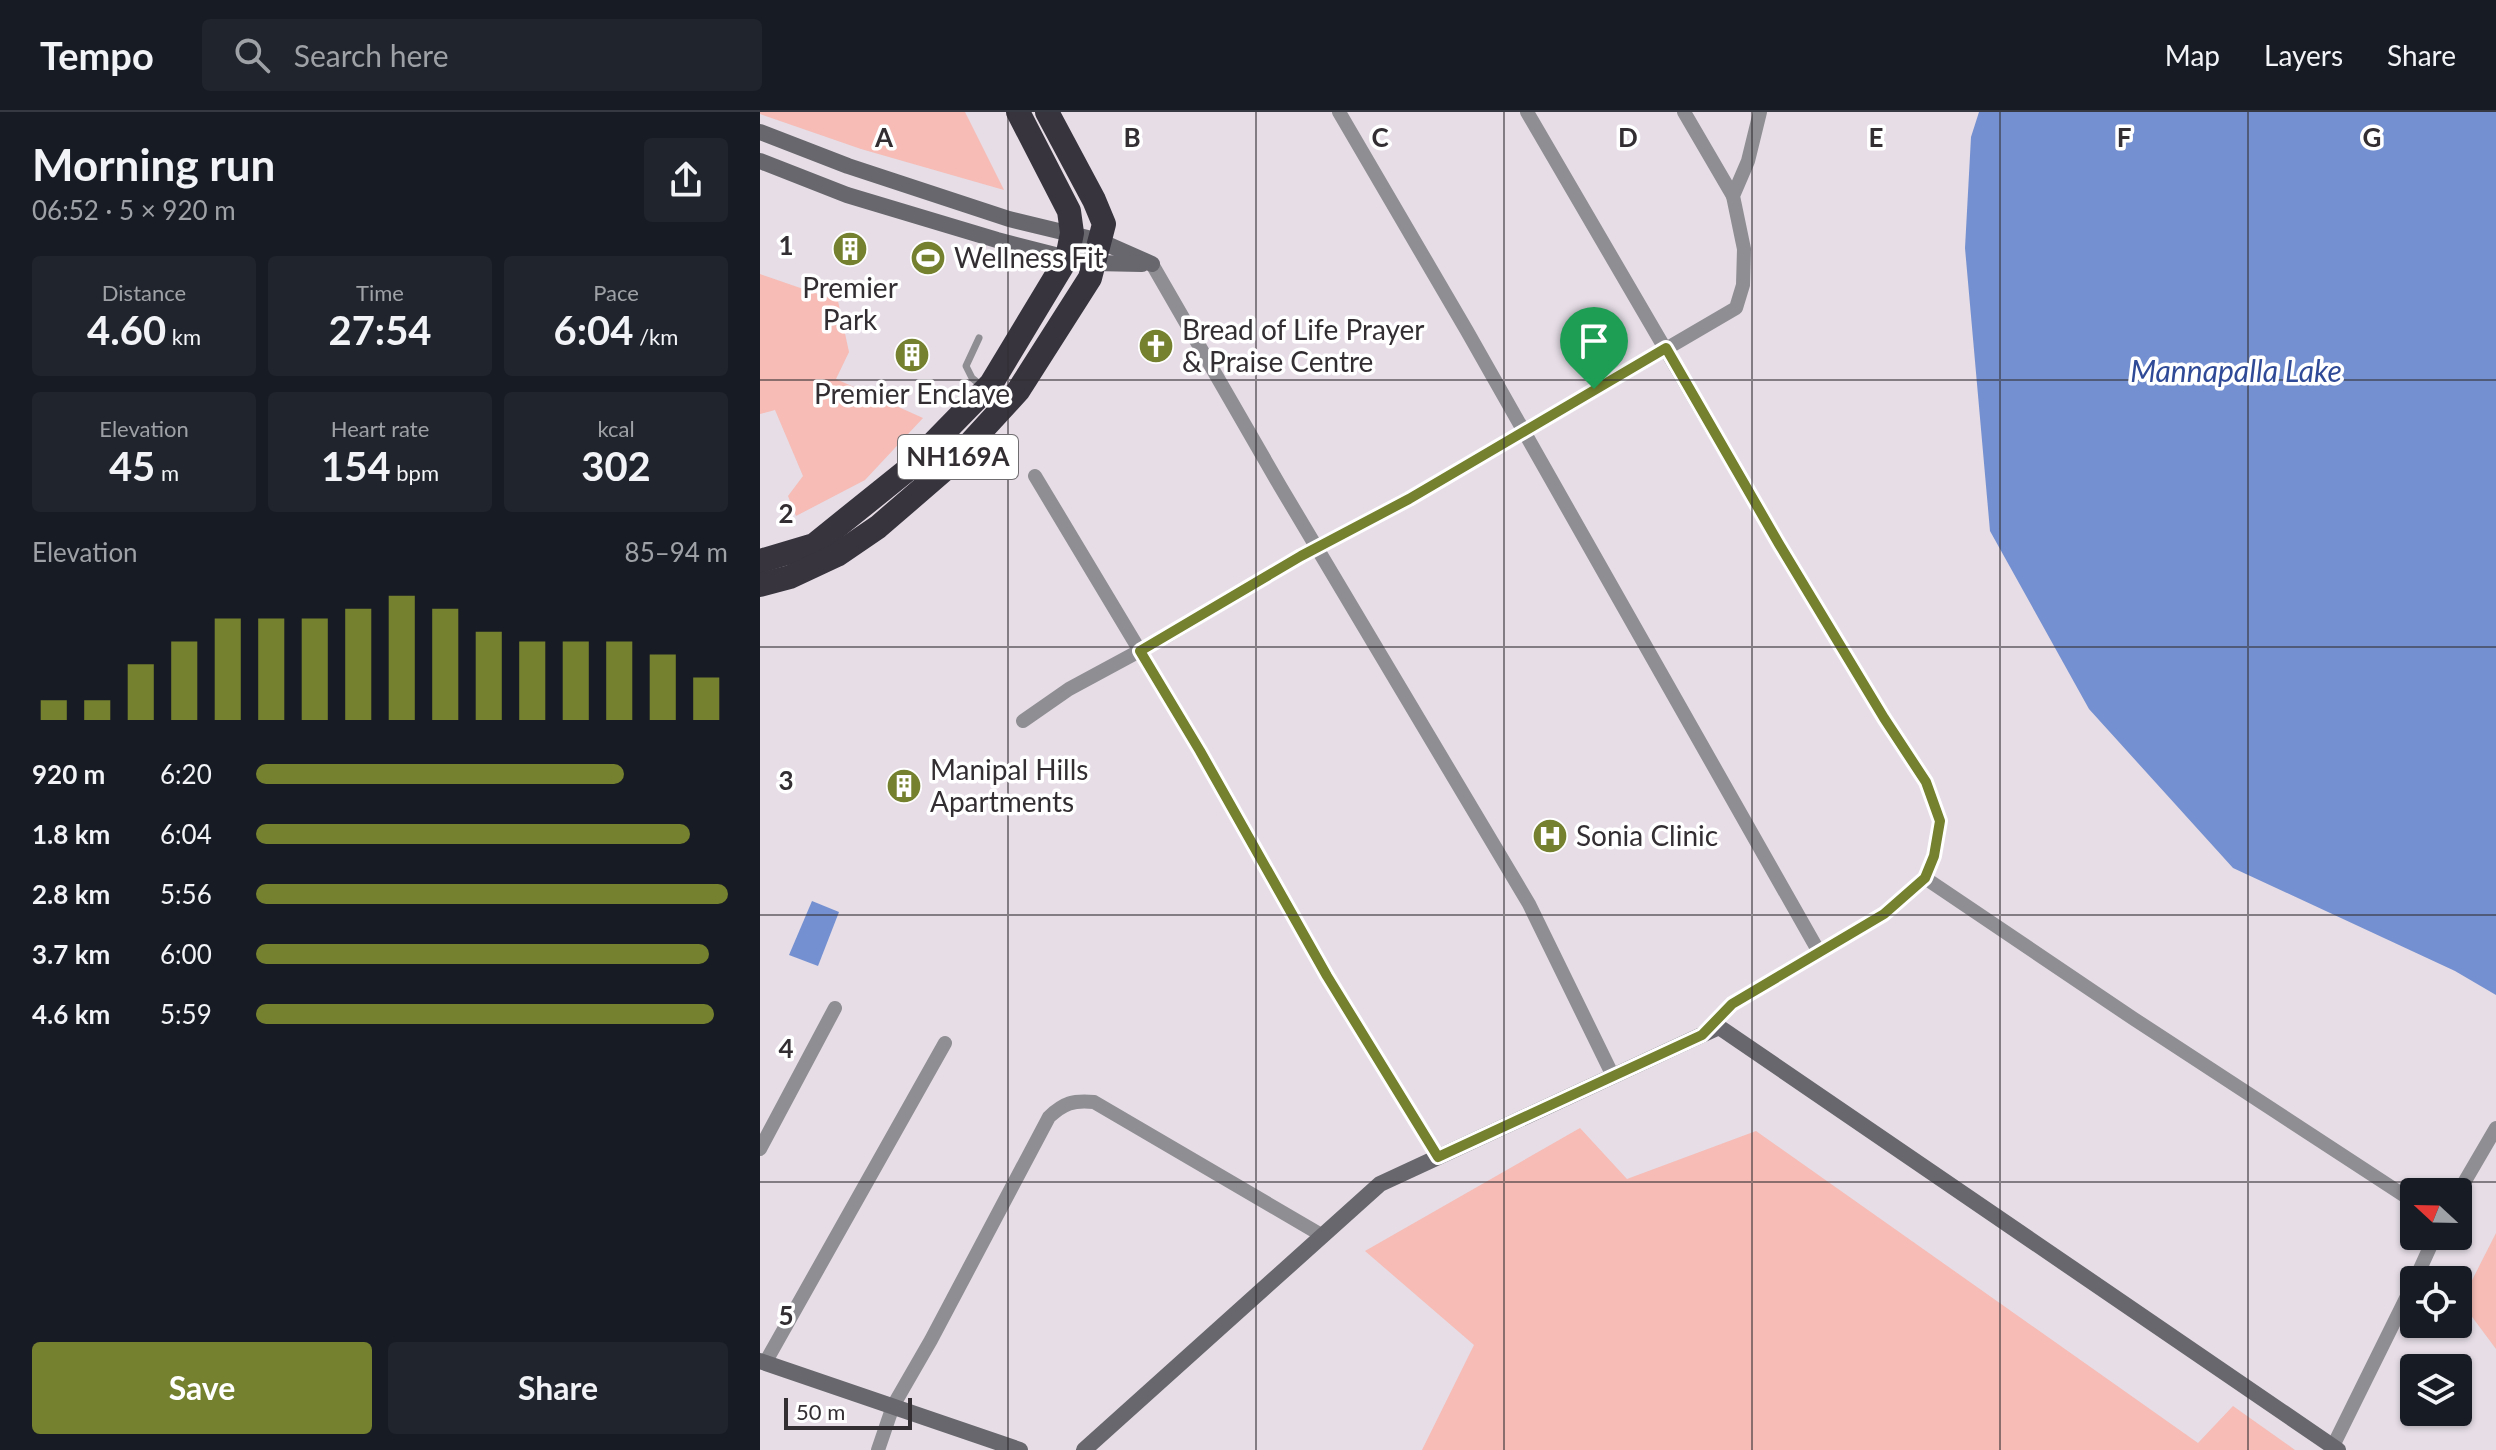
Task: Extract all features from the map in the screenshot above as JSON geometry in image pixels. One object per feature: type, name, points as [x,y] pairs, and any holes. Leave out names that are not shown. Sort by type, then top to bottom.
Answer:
[{"type":"highway","name":"NH169A","points":[[760,561],[814,545],[906,471],[986,389],[1067,258],[1072,233],[1069,211],[1018,112]]},
{"type":"highway","points":[[1047,112],[1104,224],[1097,252]]},
{"type":"highway","name":"NH169A","points":[[760,585],[790,577],[837,555],[878,527],[951,464],[1018,391],[1090,278],[1097,252]]},
{"type":"street","points":[[1339,112],[1819,952]]},
{"type":"street","points":[[1527,112],[1787,557],[1926,782],[1940,821],[1934,856],[1925,878],[1884,914],[1732,1004],[1702,1035]]},
{"type":"street","points":[[1023,721],[1069,689],[1317,547],[1409,499],[1736,308],[1743,285],[1744,249],[1733,196],[1684,112]]},
{"type":"street","points":[[1733,196],[1748,161],[1760,112]]},
{"type":"street","points":[[760,132],[848,166],[1009,219],[1072,233],[1097,252]]},
{"type":"street","points":[[760,161],[847,195],[1067,258],[1097,252],[1152,264],[1529,904],[1613,1076]]},
{"type":"street","points":[[1035,476],[1200,751],[1327,976],[1438,1157]]},
{"type":"street","points":[[1925,878],[2400,1193]]},
{"type":"street","points":[[760,1149],[835,1008]]},
{"type":"street","points":[[1084,1450],[1380,1184],[1719,1027],[2335,1448],[2400,1312]]},
{"type":"street","points":[[945,1043],[763,1362],[1020,1450]]},
{"type":"street","points":[[878,1450],[893,1406],[1049,1117],[1062,1105],[1076,1100],[1094,1102],[1323,1236]]},
{"type":"street","points":[[2467,1178],[2496,1128]]},
{"type":"lane","points":[[979,338],[966,366],[972,378],[986,389]]},
{"type":"shaded area","points":[[760,112],[965,112],[1004,190],[861,149]]},
{"type":"shaded area","points":[[760,274],[838,301],[849,352],[836,379],[923,418],[865,480],[796,516],[788,496],[803,476],[775,410],[760,414]]},
{"type":"shaded area","points":[[1580,1128],[1627,1179],[1756,1131],[2198,1443],[2233,1406],[2295,1450],[1422,1450],[1474,1345],[1365,1251]]},
{"type":"shaded area","points":[[2496,1233],[2496,1349],[2472,1317],[2472,1280]]},
{"type":"water","name":"Mannapalla Lake","points":[[1979,112],[2496,112],[2496,995],[2455,971],[2233,868],[2089,709],[1990,531],[1965,248],[1971,137]]},
{"type":"water","points":[[812,901],[839,912],[818,966],[789,955]]},
{"type":"place","name":"Premier Park","points":[[850,249]]},
{"type":"place","name":"Wellness Fit","points":[[928,258]]},
{"type":"place","name":"Bread of Life Prayer & Praise Centre","points":[[1156,346]]},
{"type":"place","name":"Premier Enclave","points":[[912,355]]},
{"type":"place","name":"Manipal Hills Apartments","points":[[904,786]]},
{"type":"place","name":"Sonia Clinic","points":[[1550,836]]},
{"type":"route","points":[[1666,348],[1779,544],[1926,782],[1940,821],[1934,856],[1925,878],[1884,914],[1732,1004],[1702,1035],[1438,1157],[1327,976],[1140,651],[1301,556],[1409,499],[1594,389],[1666,348]]}]
